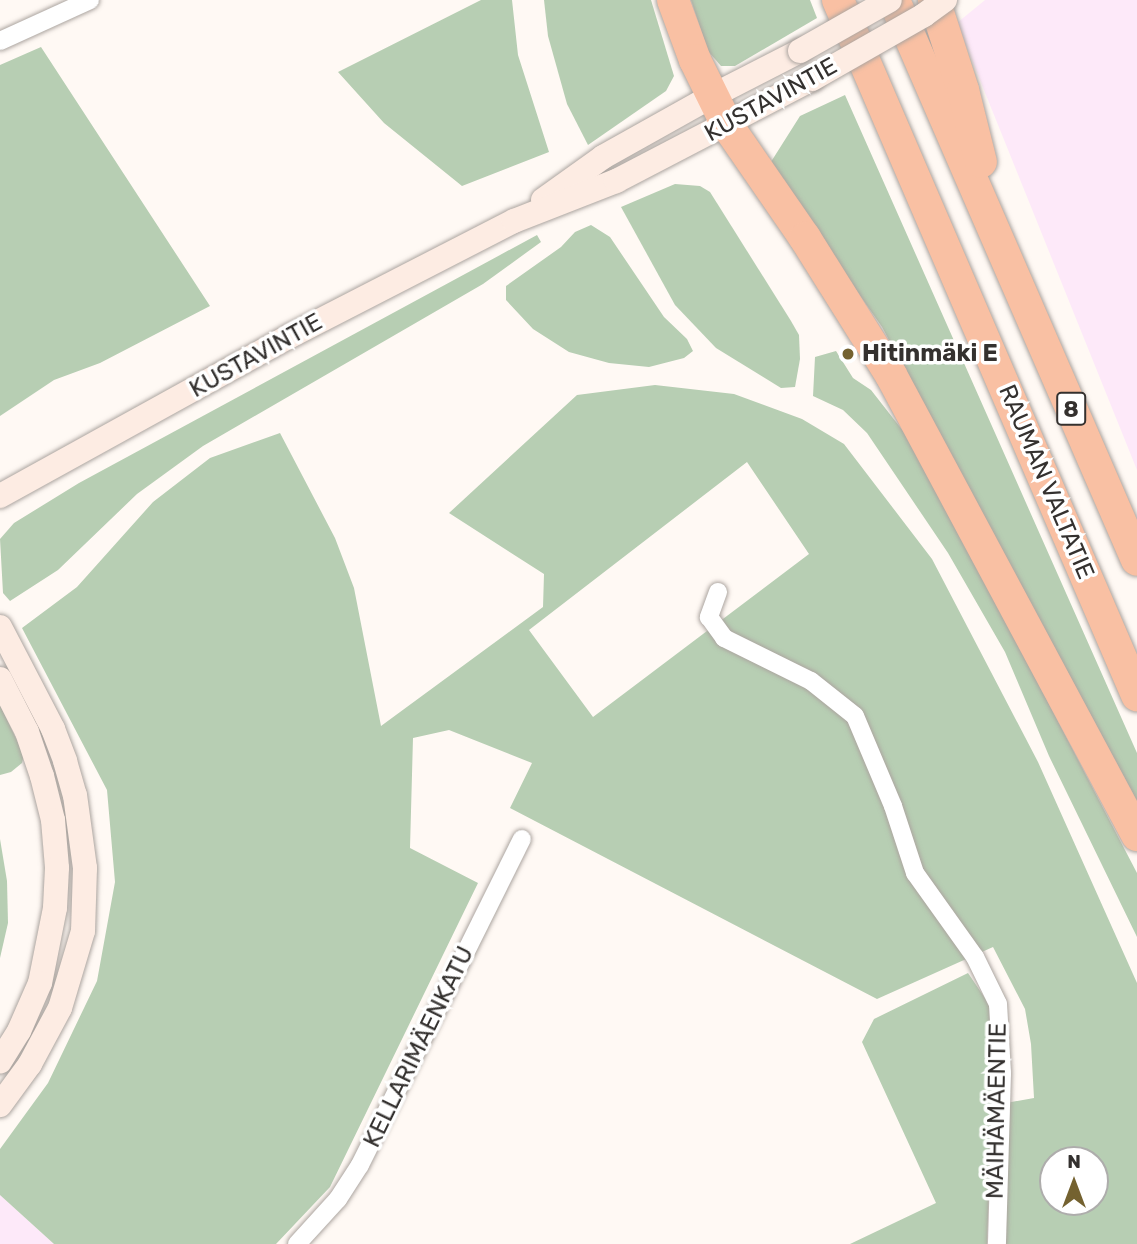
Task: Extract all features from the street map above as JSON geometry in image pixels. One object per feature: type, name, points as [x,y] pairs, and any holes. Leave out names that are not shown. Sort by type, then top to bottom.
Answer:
[{"type":"highway","points":[[673,0],[712,96],[727,125],[812,249],[891,375],[1137,835]]},
{"type":"highway","name":"RAUMAN VALTATIE","points":[[838,0],[1137,695]]},
{"type":"highway","name":"RAUMAN VALTATIE","points":[[892,0],[1137,560]]},
{"type":"highway","points":[[934,0],[962,90],[1005,259]]},
{"type":"main road","name":"KUSTAVINTIE","points":[[514,221],[603,157],[892,0]]},
{"type":"main road","name":"KUSTAVINTIE","points":[[0,496],[290,336],[514,221],[616,181],[727,125],[924,15],[944,0]]},
{"type":"main road","points":[[0,627],[53,729],[65,761],[75,795],[85,869],[83,931],[60,1009],[30,1064],[0,1105]]},
{"type":"main road","points":[[0,679],[27,732],[42,776],[53,820],[57,868],[55,908],[40,982],[19,1031],[0,1061]]},
{"type":"street","points":[[0,41],[90,0]]},
{"type":"street","name":"MÄIHÄMÄENTIE","points":[[718,592],[709,617],[724,638],[811,681],[855,716],[893,806],[915,873],[975,957],[998,1004],[1002,1073],[997,1244]]},
{"type":"street","name":"KELLARIMÄENKATU","points":[[297,1244],[338,1199],[360,1166],[522,839]]},
{"type":"shaded area","points":[[985,0],[1137,0],[1137,470],[957,23]]},
{"type":"shaded area","points":[[0,1195],[54,1244],[0,1244]]},
{"type":"green space","points":[[481,0],[512,0],[518,55],[549,152],[462,186],[384,123],[338,72]]},
{"type":"green space","points":[[544,0],[651,0],[674,76],[666,91],[588,145],[567,104],[548,36]]},
{"type":"green space","points":[[691,0],[810,0],[817,18],[735,66],[721,66],[708,51]]},
{"type":"green space","points":[[41,47],[210,306],[100,363],[54,380],[0,416],[0,65]]},
{"type":"green space","points":[[845,95],[1137,753],[1137,801],[882,327],[769,165],[800,116]]},
{"type":"green space","points":[[675,184],[700,186],[710,192],[791,321],[799,335],[800,359],[795,387],[781,388],[716,348],[675,305],[621,207]]},
{"type":"green space","points":[[591,225],[610,237],[664,317],[687,339],[693,351],[684,358],[649,367],[609,363],[569,352],[533,329],[506,300],[506,286],[561,247],[575,232]]},
{"type":"green space","points":[[537,235],[541,242],[483,284],[203,446],[137,494],[58,570],[10,601],[3,593],[0,539],[14,523],[79,483]]},
{"type":"green space","points":[[836,351],[853,378],[871,390],[914,445],[1137,873],[1137,937],[1049,756],[1005,652],[948,553],[867,433],[843,410],[813,396],[815,357]]},
{"type":"green space","points":[[655,385],[734,394],[802,419],[844,444],[932,559],[1038,762],[1137,983],[1137,1244],[1005,1244],[1006,1103],[1034,1098],[1031,1044],[1025,1009],[993,947],[877,999],[510,808],[532,763],[449,730],[413,738],[410,848],[478,883],[330,1187],[276,1244],[54,1244],[0,1195],[0,1149],[48,1083],[97,981],[115,882],[107,790],[22,628],[77,587],[153,502],[210,458],[280,433],[335,538],[354,588],[381,726],[543,607],[544,574],[449,513],[577,395]],"holes":[[[747,462],[809,554],[593,717],[529,630]]]},
{"type":"green space","points":[[0,705],[24,755],[22,763],[11,772],[0,775]]},
{"type":"green space","points":[[0,839],[7,881],[8,923],[0,958]]},
{"type":"green space","points":[[968,973],[991,1007],[994,1060],[987,1244],[850,1244],[936,1203],[862,1042],[874,1019]]},
{"type":"place","name":"Hitinmäki E","points":[[848,354]]}]
